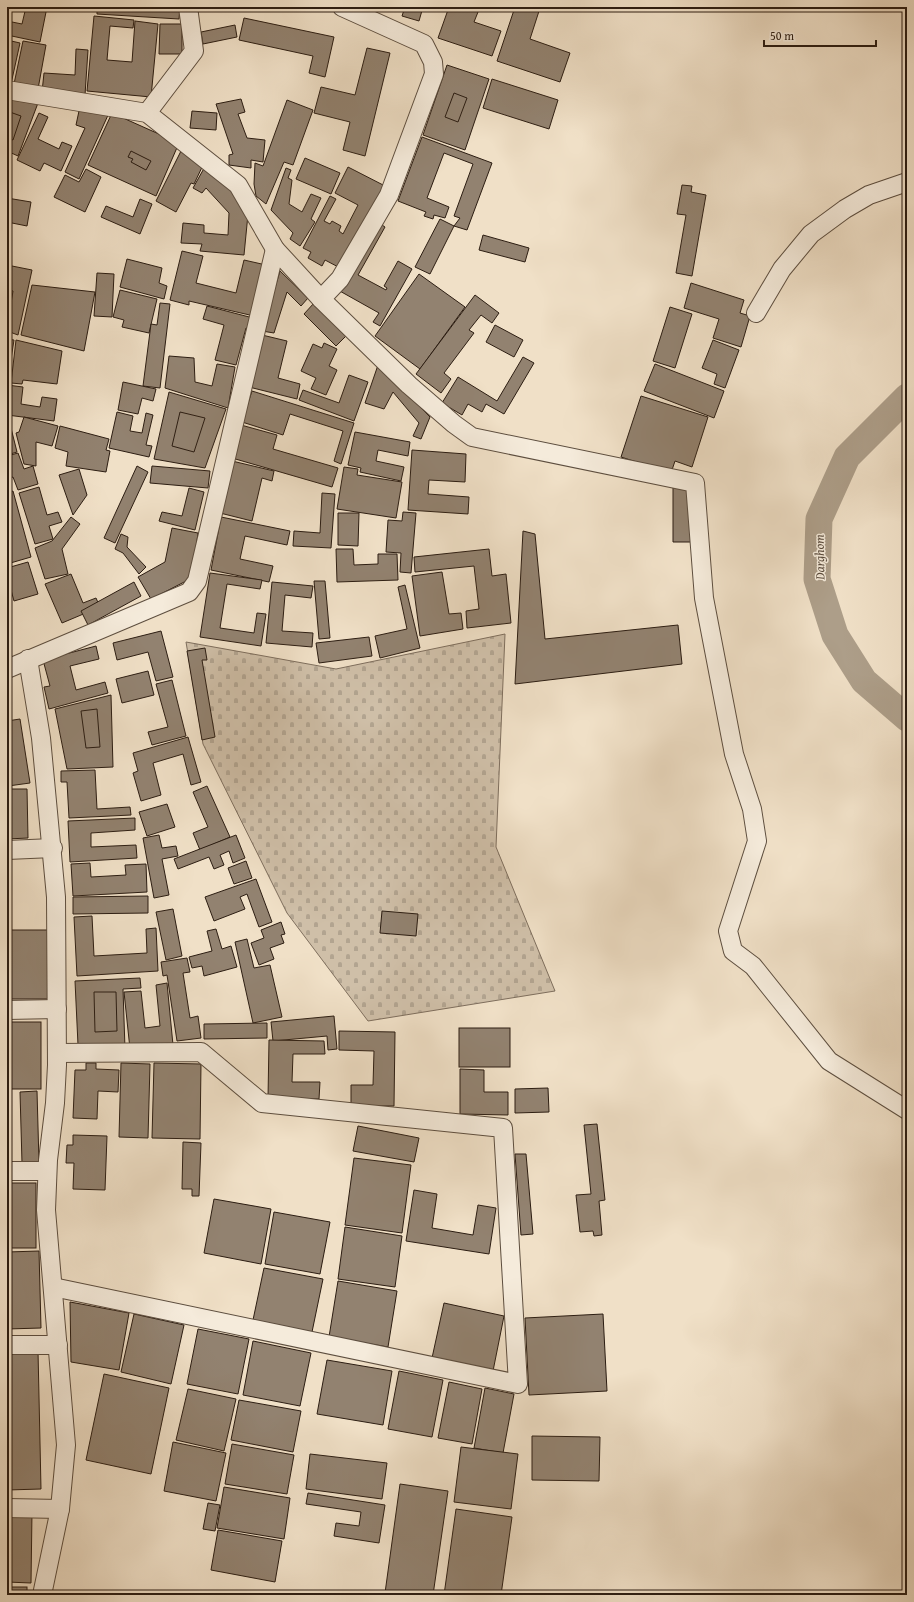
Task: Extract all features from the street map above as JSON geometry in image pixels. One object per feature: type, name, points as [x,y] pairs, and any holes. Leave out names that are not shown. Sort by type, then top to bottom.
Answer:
[{"type":"street","points":[[148,113],[194,51],[188,7]]},
{"type":"street","points":[[320,299],[340,279],[389,195],[434,74],[433,62],[424,44],[342,7]]},
{"type":"street","points":[[7,90],[148,113],[238,185],[275,249],[320,299],[409,385],[454,424],[472,437],[695,483],[704,598],[734,754],[752,809],[757,842],[728,931],[733,951],[753,966],[829,1061],[907,1110]]},
{"type":"street","points":[[756,313],[782,269],[811,234],[845,209],[869,195],[907,182]]},
{"type":"street","points":[[7,669],[189,592],[197,581],[275,249]]},
{"type":"street","points":[[28,659],[41,738],[53,848],[56,897],[57,1054],[55,1103],[47,1171],[46,1210],[66,1445],[60,1509],[42,1595]]},
{"type":"street","points":[[7,850],[53,848]]},
{"type":"street","points":[[7,1010],[57,1009]]},
{"type":"street","points":[[53,1287],[518,1384],[504,1128],[262,1103],[201,1052],[57,1054]]},
{"type":"street","points":[[7,1171],[47,1171]]},
{"type":"street","points":[[7,1345],[58,1345]]},
{"type":"street","points":[[7,1508],[60,1509]]},
{"type":"green space","points":[[505,634],[496,847],[555,991],[368,1021],[287,913],[203,744],[186,642],[336,669]]},
{"type":"building","points":[[26,7],[47,7],[40,42],[7,35],[7,21],[22,24]]},
{"type":"building","points":[[97,7],[180,7],[179,19],[97,14]]},
{"type":"building","points":[[405,7],[423,7],[419,21],[402,16]]},
{"type":"building","points":[[449,7],[480,7],[474,22],[501,31],[492,56],[438,38]]},
{"type":"building","points":[[515,7],[550,7],[549,11],[540,8],[530,39],[570,53],[560,82],[497,61]]},
{"type":"building","points":[[94,16],[134,20],[133,28],[110,26],[107,60],[132,62],[135,21],[158,24],[151,97],[87,91]]},
{"type":"building","points":[[244,18],[334,37],[325,77],[309,73],[313,56],[239,40]]},
{"type":"building","points":[[160,24],[182,24],[182,54],[159,54]]},
{"type":"building","points":[[235,25],[237,37],[203,44],[201,32]]},
{"type":"building","points":[[7,40],[20,43],[11,84],[7,83]]},
{"type":"building","points":[[23,41],[46,45],[38,89],[14,84]]},
{"type":"building","points":[[367,48],[390,53],[365,156],[343,150],[350,122],[314,113],[321,87],[355,95]]},
{"type":"building","points":[[76,49],[88,50],[85,95],[42,92],[44,73],[75,75]]},
{"type":"building","points":[[447,65],[489,79],[465,150],[423,135]]},
{"type":"building","points":[[492,79],[558,100],[549,129],[483,108]]},
{"type":"building","points":[[454,93],[467,98],[458,122],[445,117]]},
{"type":"building","points":[[7,97],[38,103],[18,156],[7,151]]},
{"type":"building","points":[[241,99],[245,112],[238,114],[247,138],[265,140],[263,162],[251,160],[251,168],[229,165],[229,155],[233,154],[216,104]]},
{"type":"building","points":[[287,100],[313,110],[293,165],[284,162],[266,204],[256,196],[254,184],[255,163],[263,166]]},
{"type":"building","points":[[7,111],[21,116],[13,140],[7,138]]},
{"type":"building","points":[[79,111],[109,113],[79,179],[65,172],[85,128],[76,125]]},
{"type":"building","points":[[192,111],[217,113],[216,130],[190,128]]},
{"type":"building","points":[[39,113],[48,117],[38,139],[59,149],[62,142],[72,146],[61,171],[44,163],[40,171],[17,160]]},
{"type":"building","points":[[112,113],[179,143],[156,196],[88,165]]},
{"type":"building","points":[[422,137],[492,163],[467,230],[454,226],[460,218],[454,216],[473,164],[444,153],[427,198],[449,207],[445,218],[434,215],[433,219],[424,216],[426,212],[398,201]]},
{"type":"building","points":[[182,149],[205,161],[194,184],[191,183],[176,212],[156,201]]},
{"type":"building","points":[[131,151],[151,161],[146,170],[131,162],[133,159],[128,157]]},
{"type":"building","points":[[305,158],[340,173],[331,194],[296,179]]},
{"type":"building","points":[[207,163],[249,204],[244,255],[200,251],[202,244],[181,243],[183,223],[204,225],[204,233],[228,235],[229,213],[206,188],[202,193],[193,188]]},
{"type":"building","points":[[348,167],[387,187],[344,270],[325,260],[322,266],[308,258],[311,252],[303,248],[330,196],[336,199],[324,221],[330,224],[332,221],[341,226],[339,231],[343,234],[358,205],[335,193]]},
{"type":"building","points":[[286,168],[291,170],[288,178],[292,180],[289,204],[302,212],[311,194],[321,198],[311,219],[315,222],[300,246],[290,239],[293,233],[271,210]]},
{"type":"building","points":[[86,169],[101,177],[85,212],[54,197],[65,175],[79,182]]},
{"type":"building","points":[[682,185],[692,186],[691,192],[706,195],[692,276],[676,273],[686,215],[677,214]]},
{"type":"building","points":[[7,198],[31,202],[27,226],[7,222]]},
{"type":"building","points":[[140,199],[152,204],[140,234],[101,217],[106,206],[133,217]]},
{"type":"building","points":[[440,219],[454,226],[430,274],[415,267]]},
{"type":"building","points":[[376,221],[385,227],[358,275],[386,290],[387,288],[384,286],[398,261],[412,269],[380,326],[373,322],[379,313],[338,290]]},
{"type":"building","points":[[483,235],[529,248],[525,262],[479,250]]},
{"type":"building","points":[[182,251],[203,256],[196,283],[236,293],[244,260],[266,265],[254,316],[189,301],[189,305],[170,300]]},
{"type":"building","points":[[127,259],[162,268],[159,283],[167,286],[164,299],[120,287]]},
{"type":"building","points":[[7,265],[32,270],[18,335],[7,331]]},
{"type":"building","points":[[280,271],[308,298],[301,306],[287,292],[274,333],[262,331]]},
{"type":"building","points":[[97,273],[114,274],[112,317],[94,316]]},
{"type":"building","points":[[419,274],[465,307],[420,369],[375,336]]},
{"type":"building","points":[[691,283],[744,300],[740,313],[750,316],[741,347],[713,338],[719,319],[684,308]]},
{"type":"building","points":[[32,285],[95,292],[84,351],[21,335]]},
{"type":"building","points":[[7,289],[13,291],[10,310],[7,309]]},
{"type":"building","points":[[120,290],[157,299],[149,333],[122,327],[124,320],[113,317]]},
{"type":"building","points":[[475,295],[499,313],[492,323],[481,315],[469,330],[474,333],[444,373],[451,379],[441,393],[416,374]]},
{"type":"building","points":[[160,303],[170,304],[160,388],[143,386],[151,324],[157,325]]},
{"type":"building","points":[[314,303],[347,335],[336,346],[304,314]]},
{"type":"building","points":[[207,306],[253,318],[250,329],[246,328],[236,365],[215,360],[224,325],[203,319]]},
{"type":"building","points":[[670,307],[692,314],[675,368],[653,361]]},
{"type":"building","points":[[495,325],[523,340],[514,357],[486,342]]},
{"type":"building","points":[[262,335],[287,341],[278,378],[300,384],[297,399],[249,387]]},
{"type":"building","points":[[7,339],[14,340],[9,372],[7,371]]},
{"type":"building","points":[[16,340],[62,351],[57,384],[23,380],[22,384],[11,383]]},
{"type":"building","points":[[713,340],[739,350],[725,388],[714,384],[717,374],[702,368]]},
{"type":"building","points":[[324,343],[337,349],[329,366],[337,370],[326,395],[311,389],[316,378],[301,371],[313,344],[322,348]]},
{"type":"building","points":[[169,356],[194,358],[195,382],[212,386],[217,364],[235,367],[228,408],[165,388]]},
{"type":"building","points":[[523,357],[534,363],[504,414],[486,404],[482,412],[468,404],[462,415],[442,403],[458,377],[497,401]]},
{"type":"building","points":[[655,364],[724,391],[714,418],[644,391]]},
{"type":"building","points":[[378,365],[430,417],[421,439],[413,436],[419,423],[393,392],[384,409],[365,403]]},
{"type":"building","points":[[349,375],[368,382],[354,421],[299,400],[303,390],[339,403]]},
{"type":"building","points":[[123,382],[156,389],[153,401],[142,398],[138,414],[118,410]]},
{"type":"building","points":[[7,385],[23,387],[21,404],[40,407],[42,397],[57,399],[54,421],[7,415]]},
{"type":"building","points":[[252,391],[354,423],[341,464],[334,461],[343,431],[290,414],[283,435],[242,422]]},
{"type":"building","points":[[169,392],[226,409],[205,468],[154,459]]},
{"type":"building","points":[[641,396],[708,417],[692,467],[675,461],[671,473],[621,457]]},
{"type":"building","points":[[117,412],[133,416],[130,431],[142,433],[146,413],[153,415],[146,445],[152,446],[149,457],[109,448]]},
{"type":"building","points":[[180,412],[205,418],[194,452],[172,446]]},
{"type":"building","points":[[24,417],[58,426],[52,446],[36,442],[36,466],[24,464],[16,433],[19,432]]},
{"type":"building","points":[[10,424],[17,452],[7,455],[7,425]]},
{"type":"building","points":[[241,425],[277,435],[273,449],[338,468],[332,487],[232,458]]},
{"type":"building","points":[[60,426],[109,439],[106,450],[110,451],[106,472],[66,466],[68,452],[55,448]]},
{"type":"building","points":[[355,432],[410,442],[408,456],[378,450],[376,461],[404,467],[401,481],[360,472],[361,468],[348,465]]},
{"type":"building","points":[[412,450],[466,454],[465,482],[429,480],[428,494],[469,497],[468,514],[408,510]]},
{"type":"building","points":[[18,453],[24,469],[33,466],[38,484],[18,490],[13,477],[7,479],[7,456]]},
{"type":"building","points":[[232,461],[274,471],[272,481],[262,478],[252,521],[220,513]]},
{"type":"building","points":[[137,466],[148,472],[115,543],[104,538]]},
{"type":"building","points":[[152,466],[210,471],[208,488],[150,483]]},
{"type":"building","points":[[344,467],[358,469],[357,475],[402,482],[396,518],[337,509]]},
{"type":"building","points":[[79,469],[87,495],[73,515],[59,475]]},
{"type":"building","points":[[39,487],[47,515],[58,512],[62,522],[49,526],[53,539],[35,544],[19,493]]},
{"type":"building","points":[[673,487],[691,487],[692,542],[673,542]]},
{"type":"building","points":[[189,488],[204,492],[195,530],[159,521],[162,512],[182,516]]},
{"type":"building","points":[[13,491],[31,557],[7,564],[7,538],[9,537],[7,528],[7,493]]},
{"type":"building","points":[[322,493],[335,494],[331,548],[293,546],[294,531],[320,533]]},
{"type":"building","points":[[403,512],[416,513],[411,573],[400,572],[401,553],[386,552],[388,520],[402,521]]},
{"type":"building","points":[[338,513],[359,513],[358,546],[338,545]]},
{"type":"building","points":[[71,517],[80,524],[62,549],[68,574],[45,579],[35,548],[52,541]]},
{"type":"building","points":[[221,517],[290,531],[287,545],[245,536],[240,559],[273,566],[269,582],[211,570]]},
{"type":"building","points":[[172,528],[198,533],[192,578],[151,599],[138,577],[165,562]]},
{"type":"building","points":[[523,531],[535,534],[545,639],[678,625],[682,664],[515,684]]},
{"type":"building","points":[[121,534],[128,537],[127,547],[146,567],[139,574],[123,553],[115,549]]},
{"type":"building","points":[[336,549],[353,549],[354,565],[378,564],[378,554],[397,554],[398,580],[337,582]]},
{"type":"building","points":[[489,549],[492,576],[506,574],[511,623],[467,628],[466,611],[479,609],[474,566],[415,572],[414,557]]},
{"type":"building","points":[[28,562],[38,594],[14,601],[7,575],[7,568]]},
{"type":"building","points":[[442,572],[449,614],[461,613],[463,629],[420,636],[412,576]]},
{"type":"building","points":[[210,573],[262,580],[260,589],[227,584],[220,628],[254,633],[257,613],[266,614],[261,646],[200,637]]},
{"type":"building","points":[[71,574],[83,603],[96,598],[100,607],[62,623],[45,584]]},
{"type":"building","points":[[314,581],[325,581],[330,638],[319,639]]},
{"type":"building","points":[[134,582],[141,596],[88,625],[81,611]]},
{"type":"building","points":[[272,582],[313,586],[311,598],[285,595],[282,631],[313,633],[312,647],[266,643]]},
{"type":"building","points":[[405,585],[420,648],[380,658],[375,636],[407,629],[398,587]]},
{"type":"building","points":[[161,631],[173,677],[156,681],[148,652],[117,660],[113,643]]},
{"type":"building","points":[[369,637],[372,656],[319,663],[316,643]]},
{"type":"building","points":[[96,646],[99,659],[70,666],[76,690],[105,682],[108,693],[49,709],[44,687],[50,686],[43,660]]},
{"type":"building","points":[[205,648],[207,660],[202,660],[215,737],[202,740],[187,651]]},
{"type":"building","points":[[148,671],[154,695],[122,703],[116,679]]},
{"type":"building","points":[[172,680],[186,736],[152,745],[148,732],[168,727],[156,684]]},
{"type":"building","points":[[111,695],[113,767],[67,769],[55,709]]},
{"type":"building","points":[[97,709],[100,747],[86,748],[81,711]]},
{"type":"building","points":[[20,719],[30,783],[8,786],[7,721]]},
{"type":"building","points":[[188,737],[201,782],[191,785],[183,754],[153,763],[161,795],[141,801],[133,773],[138,771],[133,753]]},
{"type":"building","points":[[95,770],[97,809],[130,807],[131,815],[69,818],[67,782],[61,782],[61,771]]},
{"type":"building","points":[[207,786],[230,837],[200,850],[193,833],[208,827],[193,792]]},
{"type":"building","points":[[7,789],[27,789],[28,838],[7,839]]},
{"type":"building","points":[[167,804],[175,827],[147,836],[139,812]]},
{"type":"building","points":[[135,818],[135,830],[91,833],[91,847],[136,845],[137,858],[70,862],[68,821]]},
{"type":"building","points":[[159,835],[162,848],[176,846],[178,856],[162,859],[169,895],[154,898],[143,838]]},
{"type":"building","points":[[236,835],[245,858],[233,863],[229,851],[220,855],[224,865],[214,869],[209,857],[178,869],[174,859]]},
{"type":"building","points":[[246,861],[252,878],[234,884],[228,868]]},
{"type":"building","points":[[90,863],[91,877],[126,875],[125,865],[146,864],[147,892],[73,896],[71,864]]},
{"type":"building","points":[[256,879],[272,922],[259,927],[247,894],[240,897],[245,909],[214,921],[205,897]]},
{"type":"building","points":[[148,896],[148,913],[73,914],[73,897]]},
{"type":"building","points":[[173,909],[182,956],[166,960],[156,912]]},
{"type":"building","points":[[382,911],[418,914],[416,936],[380,933]]},
{"type":"building","points":[[92,916],[94,956],[147,953],[146,929],[156,928],[158,971],[77,976],[74,917]]},
{"type":"building","points":[[281,922],[285,934],[281,935],[284,943],[270,948],[274,959],[259,965],[251,943],[264,938],[261,930]]},
{"type":"building","points":[[216,929],[222,949],[231,946],[237,967],[204,976],[202,966],[192,968],[189,957],[212,951],[207,931]]},
{"type":"building","points":[[7,930],[48,930],[48,999],[7,999]]},
{"type":"building","points":[[247,939],[254,968],[270,965],[282,1017],[253,1023],[235,942]]},
{"type":"building","points":[[187,958],[190,972],[183,973],[190,1018],[198,1016],[201,1038],[177,1041],[167,975],[163,976],[161,962]]},
{"type":"building","points":[[140,978],[141,988],[123,989],[125,1049],[78,1045],[75,981]]},
{"type":"building","points":[[167,983],[173,1045],[130,1049],[124,992],[141,991],[145,1028],[160,1026],[156,985]]},
{"type":"building","points":[[94,992],[116,992],[117,1031],[95,1032]]},
{"type":"building","points":[[334,1016],[337,1049],[328,1050],[327,1036],[273,1041],[271,1022]]},
{"type":"building","points":[[7,1022],[41,1022],[41,1089],[7,1089]]},
{"type":"building","points":[[267,1023],[267,1038],[204,1039],[204,1024]]},
{"type":"building","points":[[459,1028],[510,1028],[510,1067],[459,1067]]},
{"type":"building","points":[[339,1031],[395,1032],[394,1106],[351,1106],[351,1085],[373,1085],[374,1051],[339,1050]]},
{"type":"building","points":[[269,1040],[324,1041],[325,1054],[293,1054],[292,1082],[320,1082],[319,1099],[268,1098]]},
{"type":"building","points":[[86,1063],[96,1063],[96,1069],[119,1070],[118,1092],[98,1091],[97,1119],[73,1118],[75,1070],[86,1070]]},
{"type":"building","points":[[121,1063],[150,1064],[148,1138],[119,1137]]},
{"type":"building","points":[[154,1063],[201,1064],[200,1139],[152,1138]]},
{"type":"building","points":[[460,1069],[484,1070],[484,1092],[508,1092],[508,1115],[460,1114]]},
{"type":"building","points":[[548,1088],[549,1112],[515,1113],[515,1089]]},
{"type":"building","points":[[37,1091],[39,1163],[22,1163],[20,1092]]},
{"type":"building","points":[[597,1124],[605,1200],[599,1201],[602,1235],[594,1236],[593,1231],[580,1232],[576,1195],[591,1194],[584,1125]]},
{"type":"building","points":[[358,1126],[419,1138],[414,1162],[353,1151]]},
{"type":"building","points":[[73,1135],[107,1136],[105,1190],[73,1189],[74,1163],[66,1163],[67,1145],[73,1145]]},
{"type":"building","points":[[183,1142],[201,1143],[199,1196],[192,1196],[192,1189],[182,1189]]},
{"type":"building","points":[[515,1154],[526,1154],[533,1234],[521,1235]]},
{"type":"building","points":[[354,1158],[411,1165],[402,1233],[345,1225]]},
{"type":"building","points":[[7,1183],[36,1183],[36,1248],[7,1248]]},
{"type":"building","points":[[414,1190],[437,1194],[432,1228],[473,1235],[478,1205],[496,1208],[489,1254],[406,1241]]},
{"type":"building","points":[[214,1199],[271,1209],[261,1264],[204,1253]]},
{"type":"building","points":[[274,1212],[330,1222],[320,1274],[265,1264]]},
{"type":"building","points":[[345,1227],[402,1236],[395,1287],[338,1279]]},
{"type":"building","points":[[39,1251],[41,1328],[7,1329],[7,1252]]},
{"type":"building","points":[[264,1268],[323,1279],[312,1332],[253,1320]]},
{"type":"building","points":[[338,1281],[397,1291],[388,1347],[329,1337]]},
{"type":"building","points":[[70,1302],[129,1313],[119,1370],[71,1362]]},
{"type":"building","points":[[444,1303],[504,1316],[493,1371],[432,1358]]},
{"type":"building","points":[[134,1314],[184,1325],[171,1384],[121,1372]]},
{"type":"building","points":[[603,1314],[607,1391],[529,1395],[525,1318]]},
{"type":"building","points":[[198,1329],[249,1339],[238,1394],[187,1384]]},
{"type":"building","points":[[253,1341],[311,1353],[300,1406],[243,1395]]},
{"type":"building","points":[[38,1351],[41,1489],[7,1490],[7,1352]]},
{"type":"building","points":[[327,1360],[392,1371],[383,1425],[317,1414]]},
{"type":"building","points":[[399,1371],[443,1380],[432,1437],[388,1429]]},
{"type":"building","points":[[104,1374],[169,1388],[151,1474],[86,1460]]},
{"type":"building","points":[[449,1382],[482,1389],[472,1444],[438,1438]]},
{"type":"building","points":[[485,1388],[514,1394],[503,1453],[474,1448]]},
{"type":"building","points":[[188,1389],[236,1399],[224,1451],[176,1440]]},
{"type":"building","points":[[239,1400],[301,1411],[293,1452],[231,1440]]},
{"type":"building","points":[[532,1436],[600,1437],[599,1481],[532,1480]]},
{"type":"building","points":[[173,1442],[226,1453],[216,1501],[164,1491]]},
{"type":"building","points":[[232,1444],[294,1455],[287,1494],[225,1484]]},
{"type":"building","points":[[461,1447],[518,1454],[511,1509],[454,1502]]},
{"type":"building","points":[[310,1454],[387,1463],[382,1499],[306,1489]]},
{"type":"building","points":[[400,1484],[448,1491],[433,1595],[402,1595],[385,1593]]},
{"type":"building","points":[[224,1487],[290,1498],[284,1539],[217,1528]]},
{"type":"building","points":[[308,1493],[385,1505],[379,1543],[334,1536],[336,1523],[359,1526],[361,1512],[306,1504]]},
{"type":"building","points":[[208,1503],[220,1505],[215,1531],[203,1529]]},
{"type":"building","points":[[456,1509],[512,1517],[501,1595],[444,1595]]},
{"type":"building","points":[[7,1512],[32,1512],[31,1583],[7,1582]]},
{"type":"building","points":[[218,1530],[282,1541],[275,1582],[211,1570]]},
{"type":"building","points":[[7,1587],[27,1587],[27,1595],[7,1595]]},
{"type":"waterway","name":"Darghоm","points":[[907,397],[847,457],[819,519],[817,579],[835,635],[864,681],[907,718]]}]
